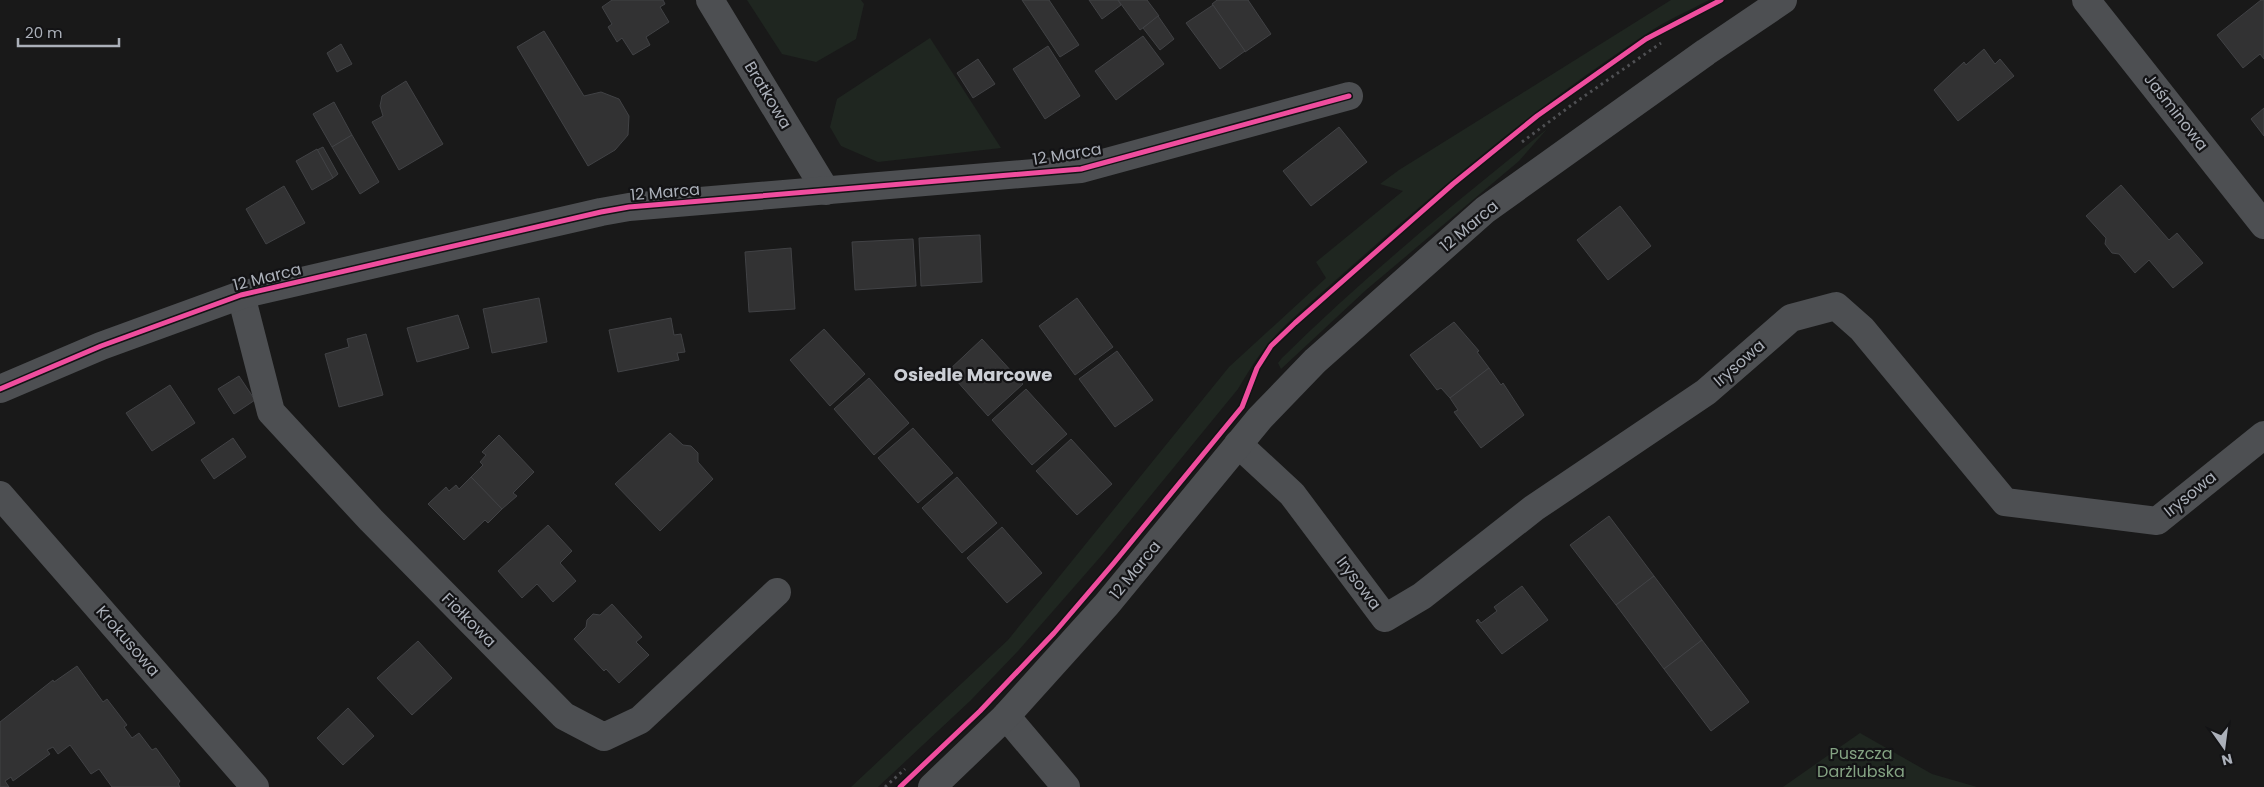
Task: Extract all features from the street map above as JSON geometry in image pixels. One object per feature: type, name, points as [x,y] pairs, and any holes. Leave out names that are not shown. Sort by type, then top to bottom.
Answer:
[{"type":"street","name":"Bratkowa","points":[[710,0],[826,190]]},
{"type":"street","name":"12 Marca","points":[[932,787],[1006,716],[1107,604],[1260,418],[1315,361],[1485,210],[1698,57],[1783,0]]},
{"type":"street","name":"Jaśminowa","points":[[2086,0],[2264,225]]},
{"type":"street","name":"12 Marca","points":[[0,389],[102,346],[242,295],[601,212],[629,207],[1081,168],[1349,96]]},
{"type":"street","name":"Fiołkowa","points":[[242,295],[271,412],[371,520],[564,716],[604,737],[640,720],[777,592]]},
{"type":"street","name":"Irysowa","points":[[1238,444],[1292,494],[1385,618],[1422,596],[1534,508],[1706,392],[1791,318],[1836,306],[1862,329],[2005,502],[2157,521],[2264,435]]},
{"type":"street","name":"Krokusowa","points":[[0,495],[256,787]]},
{"type":"street","points":[[1006,716],[1066,787]]},
{"type":"green space","points":[[747,0],[861,0],[864,4],[856,39],[816,62],[782,54]]},
{"type":"green space","points":[[1671,0],[1709,0],[1653,29],[1553,99],[1420,206],[1292,319],[1268,344],[1238,389],[1102,555],[1018,651],[970,701],[878,787],[851,787],[1008,640],[1229,367],[1326,278],[1316,262],[1403,191],[1380,184],[1399,170]]},
{"type":"green space","points":[[930,38],[1001,148],[878,162],[841,146],[830,127],[837,99]]},
{"type":"green space","points":[[1547,129],[1519,161],[1366,290],[1281,369],[1278,363],[1282,358],[1378,269]]},
{"type":"green space","name":"Puszcza Darżlubska","points":[[1860,733],[1932,774],[1977,787],[1783,787]]},
{"type":"building","points":[[612,0],[663,0],[665,4],[660,7],[669,22],[646,37],[650,45],[633,55],[622,38],[617,42],[608,27],[612,24],[602,7]]},
{"type":"building","points":[[1022,0],[1049,0],[1079,45],[1060,57]]},
{"type":"building","points":[[1089,0],[1118,0],[1121,5],[1102,19]]},
{"type":"building","points":[[1118,0],[1147,0],[1159,16],[1140,30]]},
{"type":"building","points":[[1217,0],[1248,0],[1271,34],[1245,52],[1212,4]]},
{"type":"building","points":[[2261,0],[2264,0],[2264,59],[2260,54],[2243,68],[2217,35]]},
{"type":"building","points":[[1213,5],[1245,51],[1220,69],[1186,23]]},
{"type":"building","points":[[1158,16],[1174,39],[1160,50],[1143,28]]},
{"type":"building","points":[[544,31],[584,96],[601,92],[619,99],[629,116],[628,135],[615,150],[588,166],[517,47]]},
{"type":"building","points":[[1143,36],[1164,64],[1116,100],[1095,71]]},
{"type":"building","points":[[341,44],[352,64],[337,72],[327,53]]},
{"type":"building","points":[[1048,46],[1080,96],[1045,119],[1013,69]]},
{"type":"building","points":[[1984,49],[1995,64],[2000,59],[2014,76],[1958,121],[1934,90],[1964,62],[1966,65]]},
{"type":"building","points":[[978,59],[995,84],[973,98],[957,73]]},
{"type":"building","points":[[406,81],[443,144],[399,170],[372,122],[383,116],[380,106],[382,96]]},
{"type":"building","points":[[334,102],[352,135],[332,147],[313,114]]},
{"type":"building","points":[[2264,108],[2264,136],[2251,119]]},
{"type":"building","points":[[1339,127],[1367,162],[1311,206],[1283,171]]},
{"type":"building","points":[[352,135],[379,182],[360,194],[332,147]]},
{"type":"building","points":[[323,147],[338,174],[333,178],[317,150]]},
{"type":"building","points":[[317,149],[333,178],[312,190],[296,161]]},
{"type":"building","points":[[2121,185],[2169,240],[2177,233],[2203,263],[2173,288],[2149,260],[2135,273],[2119,254],[2112,253],[2105,244],[2106,238],[2086,216]]},
{"type":"building","points":[[284,186],[305,223],[266,244],[246,209]]},
{"type":"building","points":[[1620,206],[1651,246],[1608,280],[1577,240]]},
{"type":"building","points":[[980,235],[982,282],[921,286],[919,238]]},
{"type":"building","points":[[913,239],[916,286],[855,290],[852,242]]},
{"type":"building","points":[[791,248],[795,309],[749,312],[745,252]]},
{"type":"building","points":[[539,298],[547,342],[492,353],[483,309]]},
{"type":"building","points":[[1077,298],[1113,347],[1075,375],[1039,326]]},
{"type":"building","points":[[458,315],[469,348],[417,362],[407,328]]},
{"type":"building","points":[[671,318],[674,335],[681,334],[685,352],[677,353],[679,360],[618,372],[609,330]]},
{"type":"building","points":[[1454,322],[1479,351],[1477,352],[1489,368],[1450,398],[1441,388],[1437,390],[1410,355]]},
{"type":"building","points":[[824,329],[865,374],[830,406],[790,360]]},
{"type":"building","points":[[366,334],[383,395],[339,407],[325,354],[349,347],[347,339]]},
{"type":"building","points":[[982,339],[1023,384],[988,416],[948,371]]},
{"type":"building","points":[[1117,351],[1153,400],[1115,427],[1079,379]]},
{"type":"building","points":[[1489,368],[1501,385],[1503,383],[1524,415],[1481,448],[1454,412],[1458,410],[1450,398]]},
{"type":"building","points":[[239,376],[255,400],[234,414],[218,389]]},
{"type":"building","points":[[869,378],[909,423],[874,455],[834,409]]},
{"type":"building","points":[[170,385],[195,423],[152,451],[126,413]]},
{"type":"building","points":[[1026,389],[1067,434],[1032,465],[992,420]]},
{"type":"building","points":[[913,428],[953,473],[918,503],[878,458]]},
{"type":"building","points":[[670,433],[683,445],[691,446],[698,453],[698,462],[713,479],[660,531],[615,484]]},
{"type":"building","points":[[499,435],[534,472],[513,493],[517,496],[502,509],[471,477],[483,465],[480,462],[486,455],[482,452]]},
{"type":"building","points":[[233,438],[246,457],[214,479],[201,460]]},
{"type":"building","points":[[1071,439],[1112,484],[1077,515],[1036,471]]},
{"type":"building","points":[[471,477],[502,509],[488,523],[485,520],[464,540],[428,504],[446,487],[449,491],[456,485],[459,489]]},
{"type":"building","points":[[957,477],[997,523],[962,553],[922,508]]},
{"type":"building","points":[[1609,516],[1654,576],[1616,605],[1570,545]]},
{"type":"building","points":[[548,525],[572,551],[560,563],[576,581],[553,602],[537,584],[522,598],[498,571]]},
{"type":"building","points":[[1002,527],[1042,573],[1007,603],[967,558]]},
{"type":"building","points":[[1654,576],[1702,640],[1664,669],[1616,605]]},
{"type":"building","points":[[1522,586],[1548,620],[1502,654],[1476,621],[1478,619],[1481,623],[1497,611],[1494,607]]},
{"type":"building","points":[[612,604],[642,637],[636,642],[649,655],[619,683],[606,669],[604,671],[574,639],[586,627],[587,620],[593,614],[600,615]]},
{"type":"building","points":[[1702,640],[1749,702],[1711,731],[1664,669]]},
{"type":"building","points":[[418,641],[452,678],[412,715],[377,678]]},
{"type":"building","points":[[77,666],[103,702],[107,699],[127,725],[124,727],[132,738],[139,733],[152,750],[156,748],[180,781],[178,784],[180,787],[112,787],[99,769],[91,774],[70,745],[58,754],[53,747],[47,750],[50,754],[13,781],[11,777],[5,781],[9,787],[0,787],[0,722],[53,680],[54,682]]},
{"type":"building","points":[[348,708],[374,736],[343,765],[317,738]]},
{"type":"cycle path","points":[[900,787],[980,711],[1054,633],[1113,564],[1242,407],[1257,368],[1271,346],[1453,184],[1537,116],[1646,39],[1721,0]]},
{"type":"cycle path","points":[[0,389],[101,346],[241,295],[601,212],[629,207],[1081,169],[1349,96]]},
{"type":"district","name":"Osiedle Marcowe","points":[[973,374]]}]
